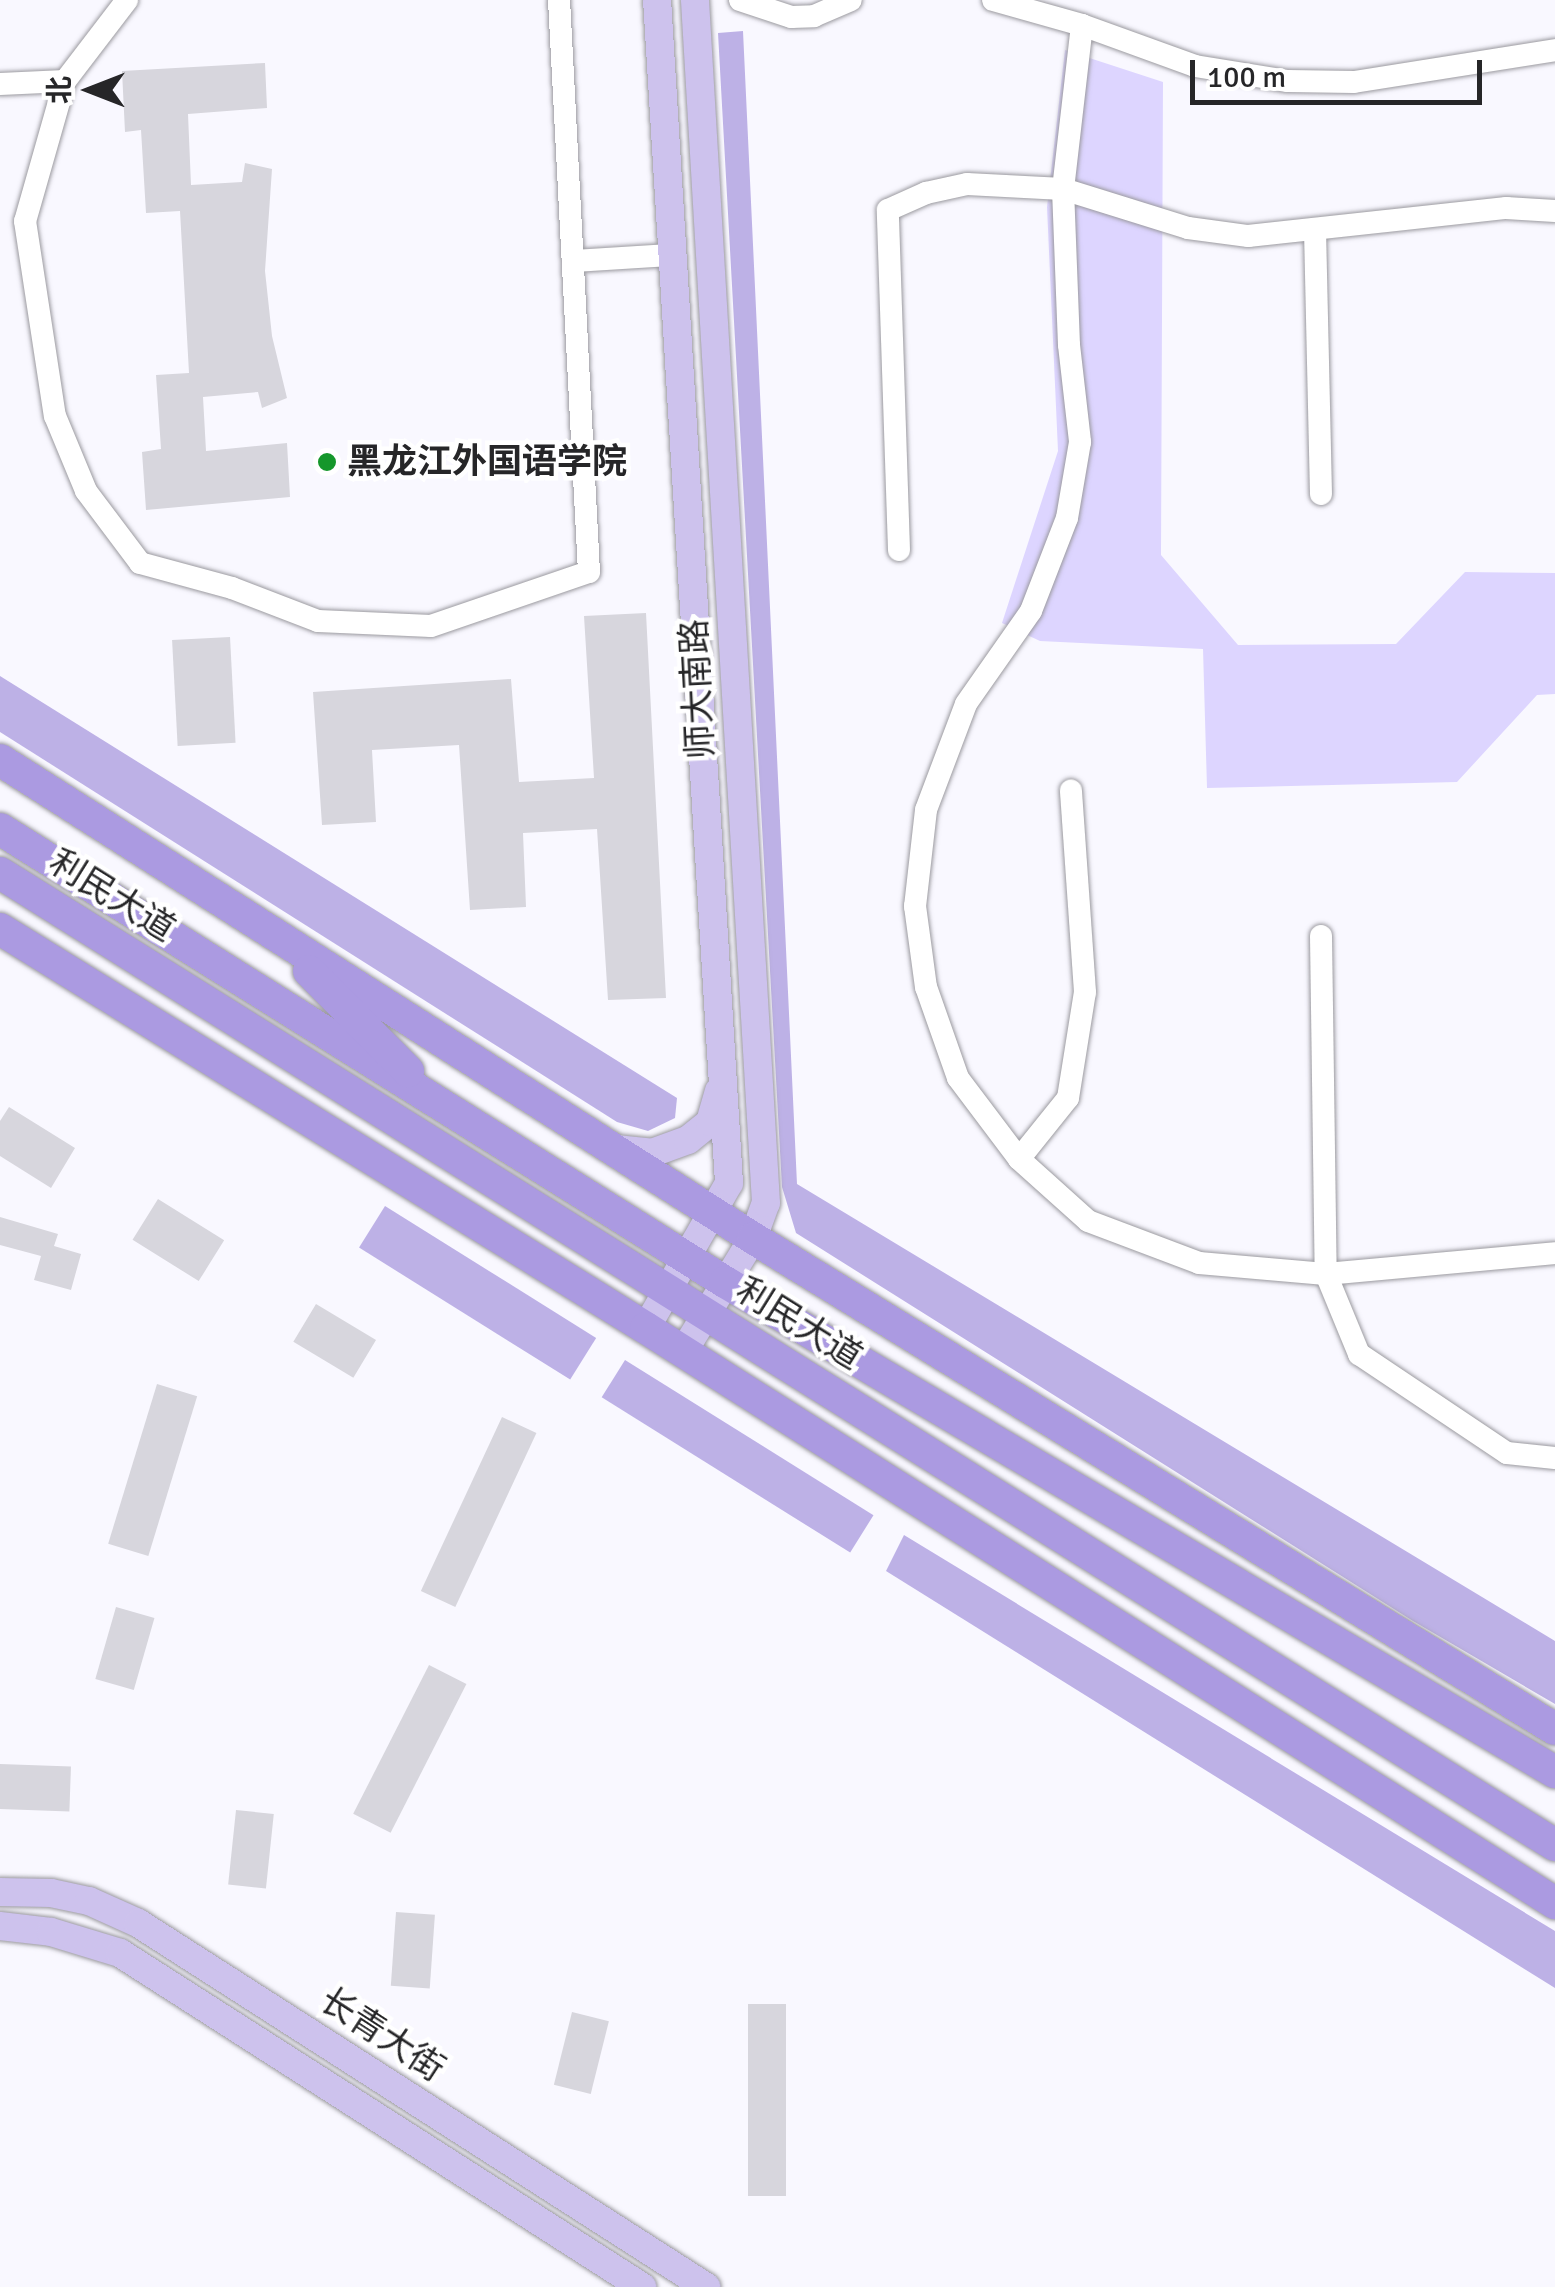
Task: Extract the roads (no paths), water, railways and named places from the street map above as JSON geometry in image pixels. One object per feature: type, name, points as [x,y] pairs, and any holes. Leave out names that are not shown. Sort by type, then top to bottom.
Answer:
[{"type":"highway","points":[[0,760],[753,1238],[1555,1729]]},
{"type":"highway","name":"利民大道","points":[[0,829],[725,1282],[1555,1772]]},
{"type":"highway","name":"利民大道","points":[[0,873],[1555,1845]]},
{"type":"highway","points":[[265,927],[450,1113]]},
{"type":"highway","points":[[0,929],[646,1328],[1555,1903]]},
{"type":"highway","points":[[221,1012],[376,1162]]},
{"type":"main road","name":"师大南路","points":[[646,1328],[715,1214],[729,1183],[671,254],[659,0]]},
{"type":"main road","name":"师大南路","points":[[683,1352],[753,1238],[766,1203],[695,0]]},
{"type":"main road","points":[[611,1147],[652,1154],[688,1140],[716,1109],[722,1074]]},
{"type":"main road","name":"长青大街","points":[[0,1892],[51,1893],[89,1901],[138,1923],[706,2287]]},
{"type":"main road","name":"长青大街","points":[[0,1926],[51,1932],[120,1953],[642,2287]]},
{"type":"street","points":[[128,0],[65,81],[25,222],[54,416],[86,491],[140,564],[232,588],[318,621],[431,626],[590,572],[559,0]]},
{"type":"street","points":[[740,0],[791,17],[814,16],[852,0]]},
{"type":"street","points":[[993,0],[1082,25],[1195,66],[1288,81],[1354,82],[1555,50]]},
{"type":"street","points":[[1082,25],[1063,189],[1069,345],[1080,442],[1066,518],[1032,611],[966,704],[926,810],[914,906],[926,987],[958,1078],[1019,1159],[1088,1221],[1199,1263],[1326,1274],[1555,1253]]},
{"type":"street","points":[[0,84],[65,81]]},
{"type":"street","points":[[899,550],[888,210],[926,192],[967,184],[1063,189],[1188,228],[1248,236],[1506,208],[1555,211]]},
{"type":"street","points":[[1314,230],[1321,494]]},
{"type":"street","points":[[573,261],[671,254]]},
{"type":"street","points":[[1019,1159],[1068,1098],[1085,992],[1072,790]]},
{"type":"street","points":[[1321,936],[1326,1274],[1358,1354],[1507,1453],[1555,1458]]},
{"type":"place","name":"黑龙江外国语学院","points":[[327,462]]}]
